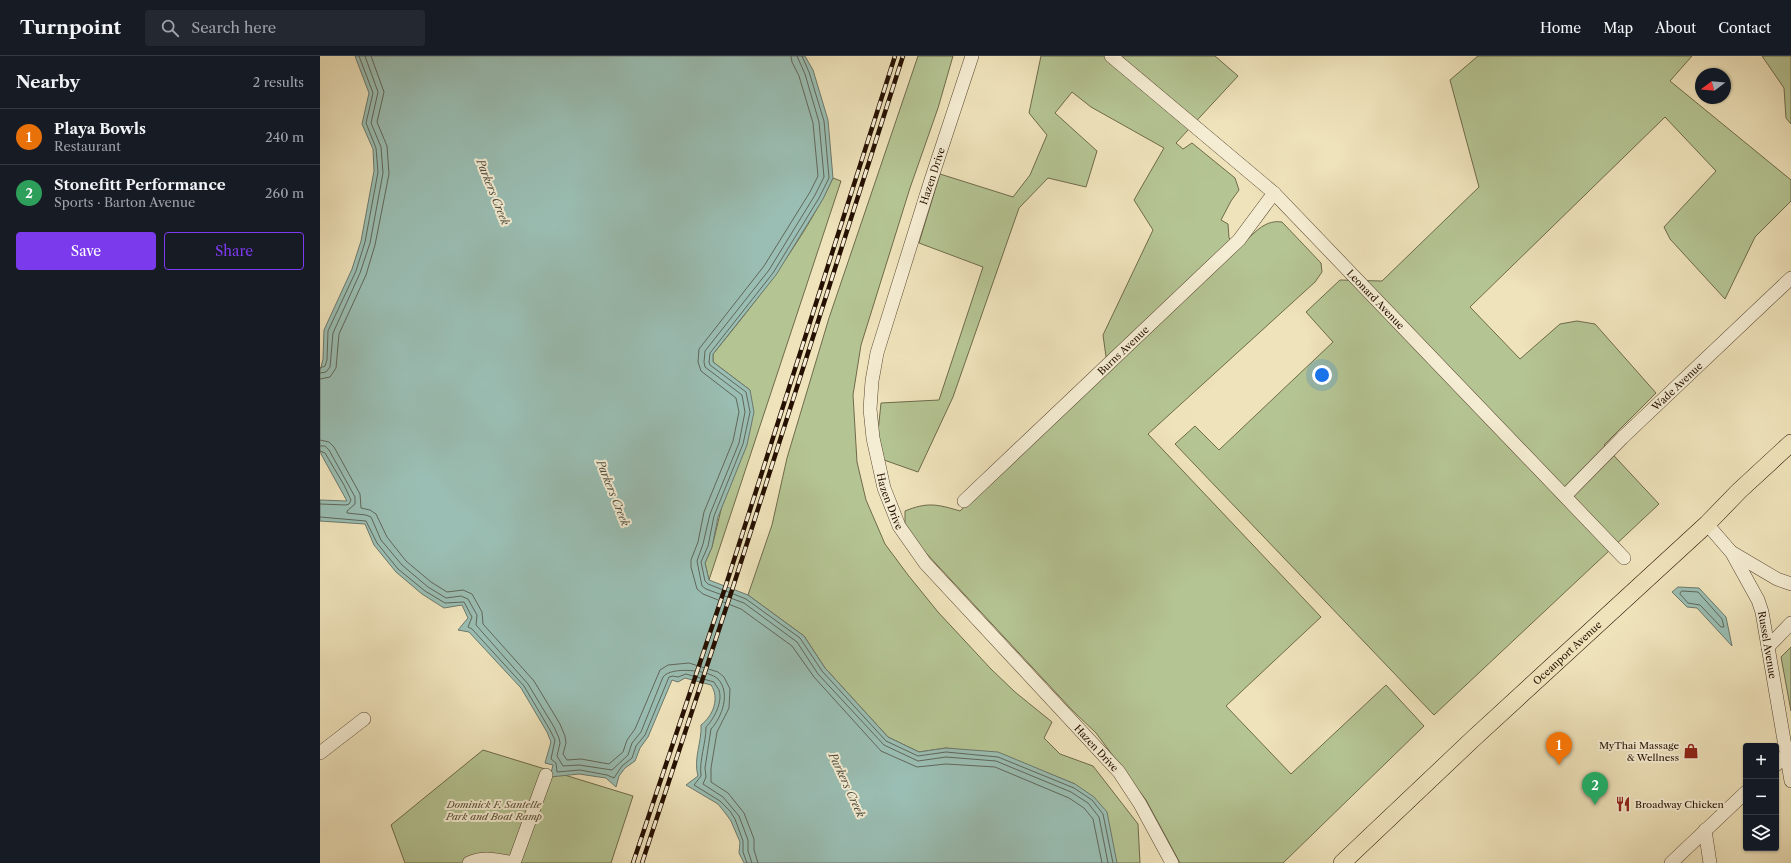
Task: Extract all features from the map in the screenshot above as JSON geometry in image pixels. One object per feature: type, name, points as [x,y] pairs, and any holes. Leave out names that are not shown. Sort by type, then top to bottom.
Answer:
[{"type":"main road","name":"Oceanport Avenue","points":[[1342,863],[1480,733],[1707,524],[1739,491],[1791,442]]},
{"type":"street","name":"Hazen Drive","points":[[972,56],[931,180],[874,367],[870,409],[873,438],[884,488],[899,526],[911,545],[925,563],[1118,772],[1140,804],[1172,863]]},
{"type":"street","name":"Leonard Avenue","points":[[1111,56],[1274,193],[1624,558]]},
{"type":"street","name":"Burns Avenue","points":[[964,502],[1239,240],[1274,193]]},
{"type":"street","name":"Wade Avenue","points":[[1565,496],[1622,438],[1791,278]]},
{"type":"street","name":"Russel Avenue","points":[[1707,524],[1732,553],[1758,600],[1762,612],[1791,781]]},
{"type":"street","points":[[1732,553],[1777,579],[1791,584]]},
{"type":"street","points":[[1768,647],[1791,623]]},
{"type":"street","points":[[320,753],[364,719]]},
{"type":"street","points":[[1779,762],[1786,755]]},
{"type":"street","points":[[469,863],[478,859],[491,858],[514,863],[546,775]]},
{"type":"street","points":[[1670,863],[1743,795]]},
{"type":"street","points":[[1705,830],[1710,863]]},
{"type":"green space","points":[[918,56],[953,56],[938,108],[910,188],[861,345],[853,395],[857,462],[866,500],[885,544],[938,612],[991,669],[1015,692],[1052,722],[1044,738],[1060,754],[1093,766],[1138,824],[1140,863],[1117,863],[1075,784],[1040,770],[960,750],[946,748],[919,752],[888,737],[825,668],[804,636],[748,595],[772,525],[787,458],[829,318]]},
{"type":"green space","points":[[1041,56],[1215,56],[1238,76],[1176,143],[1183,149],[1192,143],[1235,178],[1239,190],[1231,201],[1221,220],[1228,224],[1229,238],[1238,248],[1263,226],[1269,223],[1282,222],[1321,263],[1322,272],[1315,282],[1148,434],[1321,617],[1226,706],[1291,774],[1386,685],[1424,726],[1283,863],[1180,863],[1146,800],[1096,733],[1073,711],[925,552],[905,526],[905,511],[920,506],[932,505],[960,511],[1108,371],[1103,335],[1153,230],[1134,200],[1164,148],[1091,107],[1072,92],[1055,113],[1097,151],[1086,187],[1048,178],[1019,208],[953,397],[918,472],[884,460],[878,432],[881,403],[939,400],[983,267],[919,243],[940,174],[1013,197],[1030,175],[1047,135],[1029,113]]},
{"type":"green space","points":[[1478,56],[1692,56],[1670,81],[1695,101],[1695,104],[1698,104],[1791,180],[1791,201],[1755,237],[1725,299],[1670,239],[1664,227],[1716,171],[1665,117],[1470,307],[1520,359],[1560,324],[1577,321],[1595,324],[1656,393],[1604,445],[1659,504],[1434,715],[1175,444],[1195,426],[1219,450],[1333,342],[1306,312],[1340,280],[1382,281],[1479,187],[1450,80]]},
{"type":"green space","points":[[1762,56],[1791,56],[1791,124],[1786,118],[1784,88]]},
{"type":"green space","points":[[833,178],[841,181],[709,580],[705,563],[712,547],[750,390],[713,362],[713,354],[763,291],[793,248],[808,225]]},
{"type":"green space","points":[[1791,647],[1791,711],[1781,657]]},
{"type":"green space","name":"Dominick F. Santelle Park and Boat Ramp","points":[[483,750],[633,796],[611,863],[405,863],[391,825]]},
{"type":"water","name":"Parkers Creek","points":[[355,56],[805,56],[813,70],[828,120],[833,178],[823,199],[776,275],[713,354],[713,362],[750,390],[754,412],[747,445],[718,517],[712,547],[705,563],[709,580],[748,595],[804,636],[825,668],[888,737],[919,752],[946,748],[998,752],[1075,784],[1094,797],[1107,812],[1117,863],[744,863],[739,853],[740,842],[731,821],[726,814],[718,804],[686,785],[698,776],[696,763],[701,725],[712,712],[715,695],[711,685],[685,678],[678,682],[672,680],[648,737],[640,748],[635,761],[625,768],[619,776],[616,787],[606,778],[579,774],[550,777],[553,765],[545,763],[551,742],[547,732],[521,688],[469,632],[458,630],[468,618],[462,605],[444,608],[422,594],[396,572],[374,545],[365,524],[320,521],[320,500],[347,501],[321,454],[320,449],[320,371],[323,359],[324,330],[352,269],[361,241],[374,171],[373,149],[362,124],[369,93]]},
{"type":"water","points":[[1678,587],[1699,588],[1726,617],[1732,646],[1697,608],[1687,607],[1672,592]]},
{"type":"railway","points":[[633,863],[726,585],[895,56]]},
{"type":"railway","points":[[642,863],[733,587],[903,56]]},
{"type":"place","name":"MyThai Massage & Wellness","points":[[1691,751]]},
{"type":"place","name":"Playa Bowls","points":[[1559,765]]},
{"type":"place","name":"Broadway Chicken","points":[[1623,804]]},
{"type":"place","name":"Stonefitt Performance","points":[[1595,805]]}]
